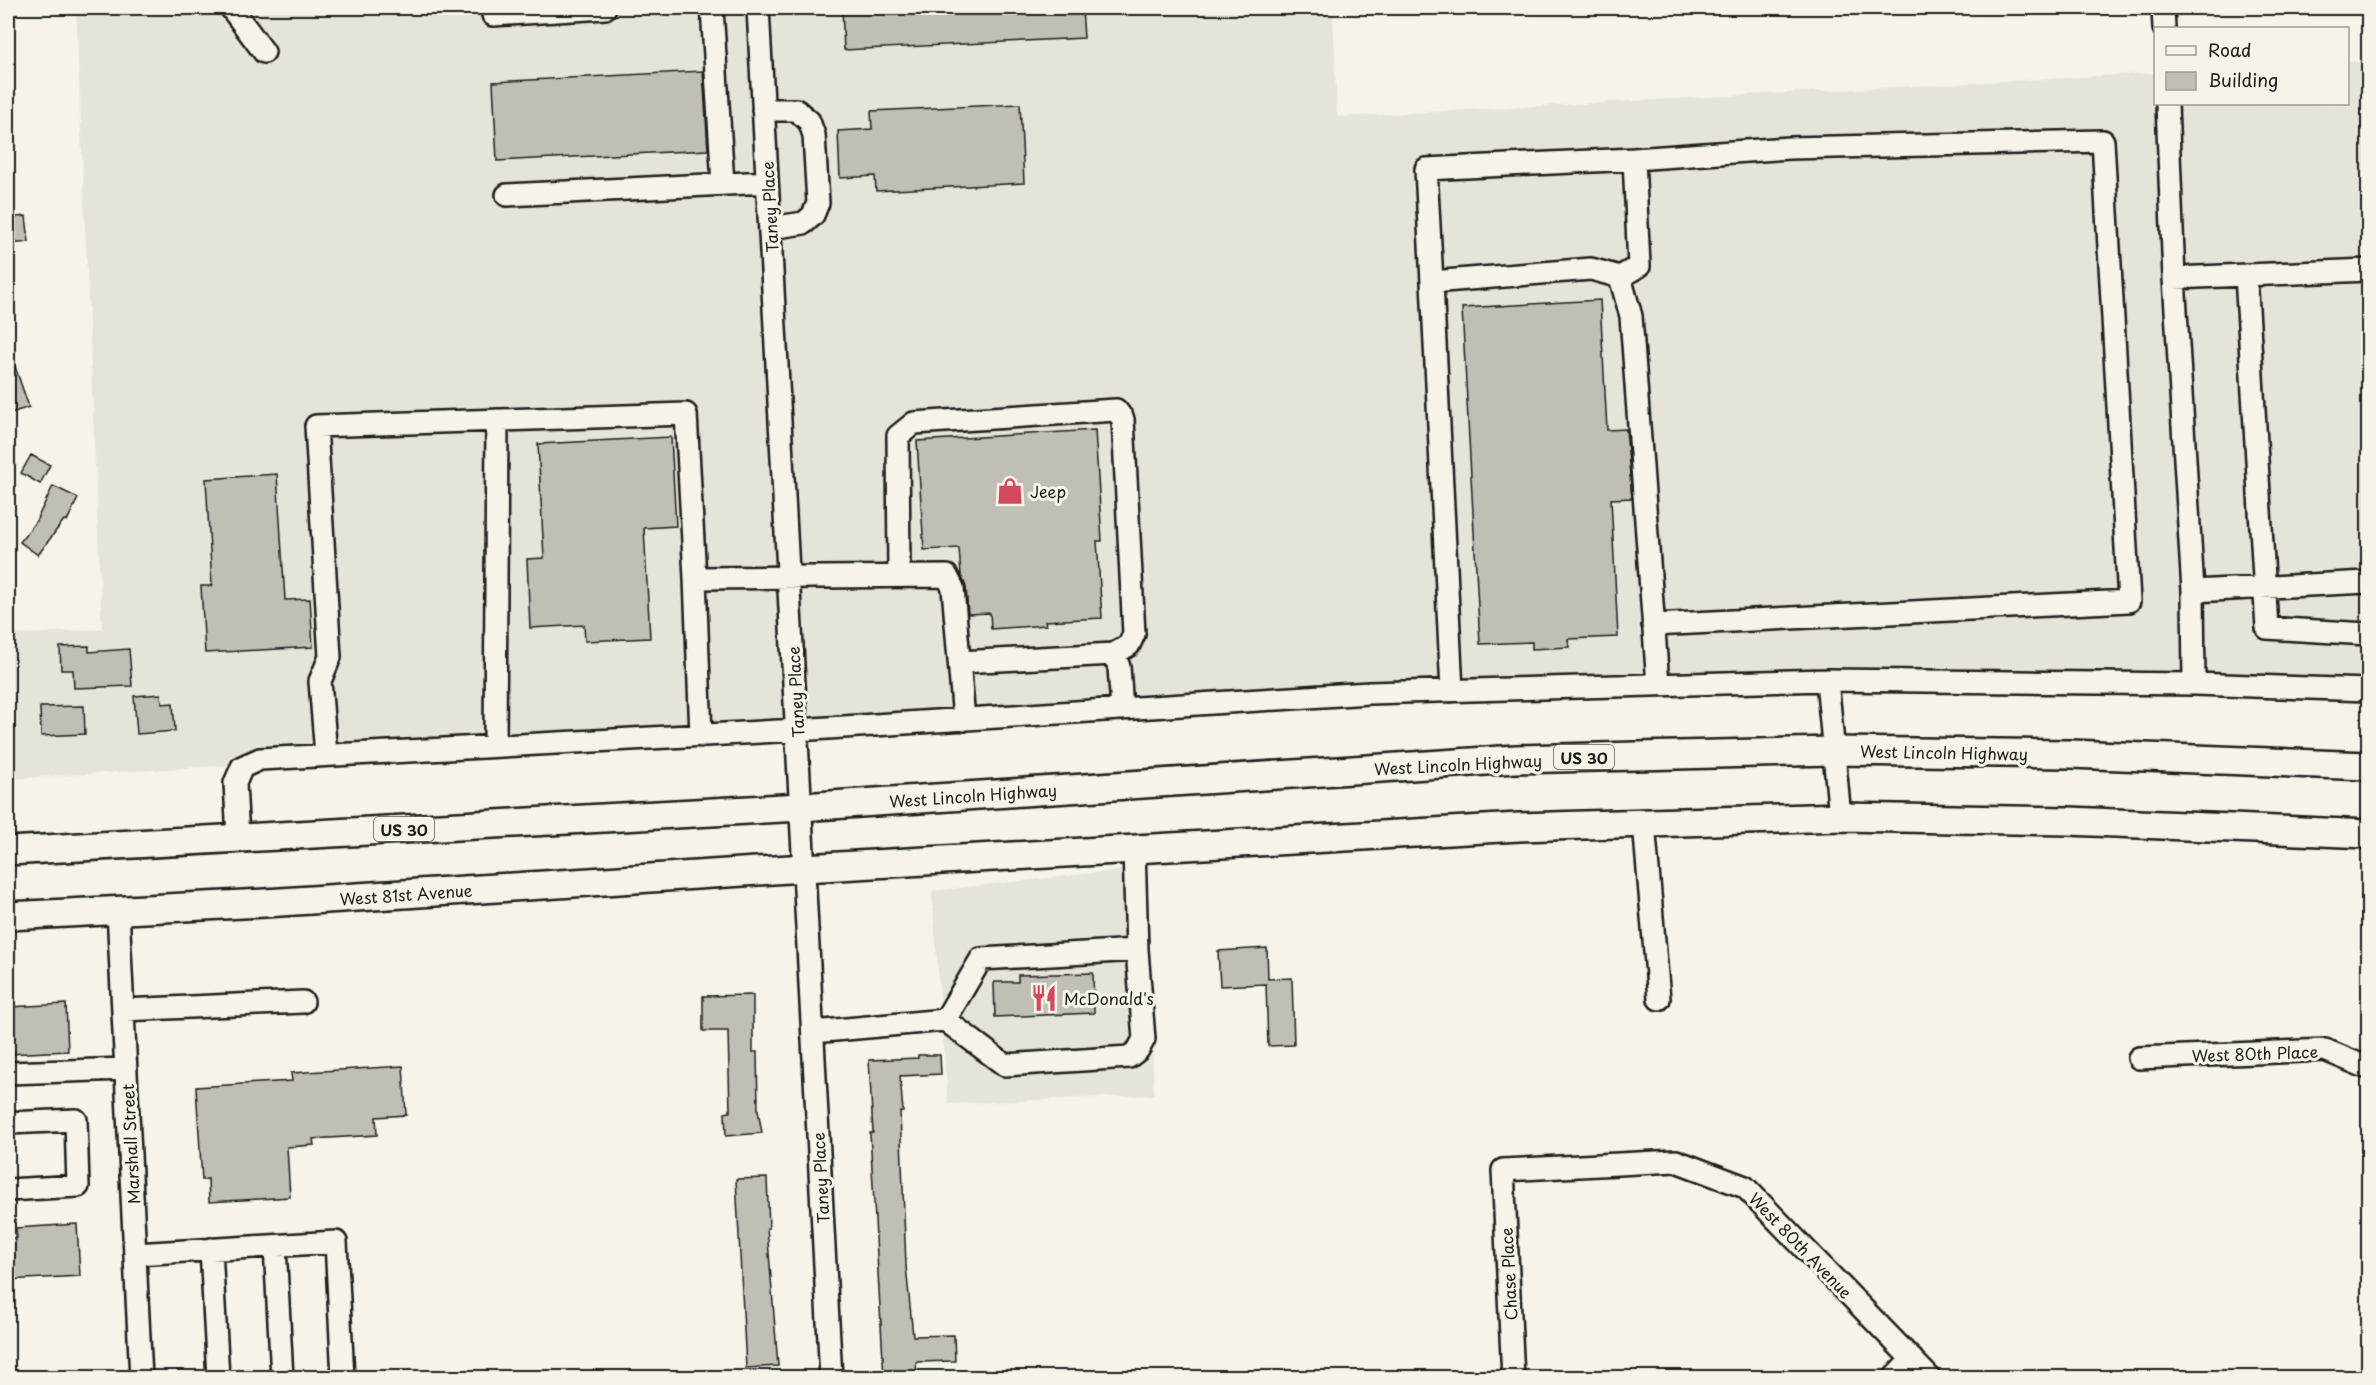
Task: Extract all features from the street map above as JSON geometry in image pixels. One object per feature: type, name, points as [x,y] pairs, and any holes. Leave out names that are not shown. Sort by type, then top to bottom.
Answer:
[{"type":"main road","name":"West Lincoln Highway","points":[[801,807],[1516,759],[1832,751],[2071,754],[2368,766]]},
{"type":"main road","name":"US 30","points":[[8,850],[801,807]]},
{"type":"main road","points":[[804,868],[1519,826],[1840,817],[2069,821],[2368,834]]},
{"type":"main road","name":"West 81st Avenue","points":[[8,916],[804,868]]},
{"type":"street","points":[[231,8],[264,52]]},
{"type":"street","points":[[493,15],[605,8]]},
{"type":"street","points":[[712,8],[723,184]]},
{"type":"street","name":"Taney Place","points":[[758,8],[831,1377]]},
{"type":"street","points":[[2163,8],[2164,27]]},
{"type":"street","points":[[2167,105],[2174,278],[2193,591],[2194,684]]},
{"type":"street","points":[[763,110],[796,110],[809,121],[814,135],[818,203],[813,215],[804,223],[770,228]]},
{"type":"street","points":[[1452,691],[1426,170],[1789,148],[2103,141],[2129,601],[1653,625]]},
{"type":"street","points":[[1432,282],[1591,269],[1620,278],[1640,266],[1634,159]]},
{"type":"street","points":[[507,195],[767,182]]},
{"type":"street","points":[[2174,278],[2368,270]]},
{"type":"street","points":[[2246,275],[2267,628],[2368,634]]},
{"type":"street","points":[[1620,278],[1631,316],[1658,685]]},
{"type":"street","points":[[899,576],[898,436],[914,423],[1116,410],[1123,419],[1134,634],[1129,645],[1114,654],[960,662]]},
{"type":"street","points":[[326,756],[320,681],[330,657],[316,426],[686,414],[701,735]]},
{"type":"street","points":[[495,746],[497,420]]},
{"type":"street","points":[[695,578],[947,576],[953,588],[964,720]]},
{"type":"street","points":[[2193,591],[2368,582]]},
{"type":"street","points":[[1114,654],[1119,667],[1122,709]]},
{"type":"street","points":[[238,838],[235,783],[242,767],[260,759],[797,730],[1369,693],[1827,680],[2194,684],[2368,690]]},
{"type":"street","points":[[1827,680],[1840,817]]},
{"type":"street","points":[[1644,823],[1659,999]]},
{"type":"street","points":[[813,1032],[945,1020],[1005,1065],[1129,1057],[1138,1050],[1144,1039],[1137,950],[1134,849]]},
{"type":"street","name":"Marshall Street","points":[[118,910],[141,1377]]},
{"type":"street","points":[[945,1020],[981,958],[1137,950]]},
{"type":"street","points":[[123,1010],[303,1002]]},
{"type":"street","name":"West 80th Place","points":[[2139,1058],[2325,1050],[2368,1068]]},
{"type":"street","points":[[8,1074],[126,1069]]},
{"type":"street","points":[[8,1123],[76,1120],[78,1186],[8,1190]]},
{"type":"street","name":"West 80th Avenue","points":[[1503,1170],[1676,1161],[1745,1187],[1930,1377]]},
{"type":"street","name":"Chase Place","points":[[1503,1170],[1513,1377]]},
{"type":"street","points":[[135,1254],[336,1242],[343,1377]]},
{"type":"street","points":[[275,1246],[282,1377]]},
{"type":"street","points":[[210,1249],[218,1377]]},
{"type":"street","points":[[1894,1377],[1912,1359]]},
{"type":"shaded area","points":[[76,8],[1333,8],[1337,117],[2154,73],[2154,105],[2349,105],[2349,62],[2368,61],[2368,693],[1369,693],[8,779],[8,635],[102,629]]},
{"type":"shaded area","points":[[1147,867],[1154,1095],[948,1104],[932,891]]},
{"type":"building","points":[[842,8],[1082,8],[1084,38],[844,50]]},
{"type":"building","points":[[703,71],[708,150],[497,161],[493,82]]},
{"type":"building","points":[[1020,104],[1024,183],[876,191],[875,176],[840,178],[838,131],[872,129],[871,111]]},
{"type":"building","points":[[26,216],[29,242],[8,244],[8,218]]},
{"type":"building","points":[[1600,300],[1607,430],[1626,429],[1632,498],[1611,499],[1618,637],[1568,639],[1569,647],[1532,649],[1532,642],[1480,644],[1462,308]]},
{"type":"building","points":[[8,352],[10,352],[29,407],[8,414]]},
{"type":"building","name":"Jeep","points":[[1095,430],[1102,541],[1097,541],[1102,618],[1045,621],[1046,625],[991,629],[990,613],[968,614],[959,548],[924,550],[917,441]]},
{"type":"building","points":[[671,437],[676,526],[644,528],[650,638],[585,641],[584,625],[530,628],[527,559],[544,558],[538,444]]},
{"type":"building","points":[[31,455],[50,465],[40,484],[21,473]]},
{"type":"building","points":[[277,474],[285,600],[310,599],[313,647],[205,653],[201,586],[212,586],[206,479]]},
{"type":"building","points":[[53,486],[78,498],[67,521],[64,520],[38,555],[20,542],[36,521]]},
{"type":"building","points":[[89,646],[89,652],[129,649],[132,686],[74,688],[73,670],[61,670],[60,647]]},
{"type":"building","points":[[161,694],[162,704],[173,703],[175,731],[137,734],[134,696]]},
{"type":"building","points":[[84,706],[85,734],[41,736],[40,707]]},
{"type":"building","points":[[1267,948],[1268,979],[1292,978],[1294,1045],[1268,1046],[1266,984],[1220,986],[1218,951]]},
{"type":"building","name":"McDonald's","points":[[1093,973],[1094,1013],[995,1017],[994,982],[1018,982],[1018,975]]},
{"type":"building","points":[[753,995],[753,1052],[757,1052],[758,1110],[762,1133],[726,1136],[725,1113],[730,1112],[728,1031],[703,1031],[703,996]]},
{"type":"building","points":[[66,1004],[68,1051],[8,1054],[8,1007]]},
{"type":"building","points":[[918,1055],[940,1055],[941,1074],[900,1076],[903,1112],[900,1112],[906,1266],[913,1336],[954,1335],[955,1361],[916,1362],[917,1377],[884,1377],[870,1133],[873,1133],[869,1060],[918,1058]]},
{"type":"building","points":[[403,1066],[406,1115],[376,1117],[377,1135],[313,1139],[314,1145],[287,1147],[290,1197],[209,1202],[208,1179],[202,1180],[196,1087],[292,1081],[291,1073]]},
{"type":"building","points":[[767,1178],[769,1228],[767,1228],[778,1366],[746,1368],[736,1179]]},
{"type":"building","points":[[77,1224],[80,1276],[8,1280],[8,1238],[17,1238],[16,1228]]},
{"type":"place","name":"Jeep","points":[[1010,491]]},
{"type":"place","name":"McDonald's","points":[[1044,998]]}]
